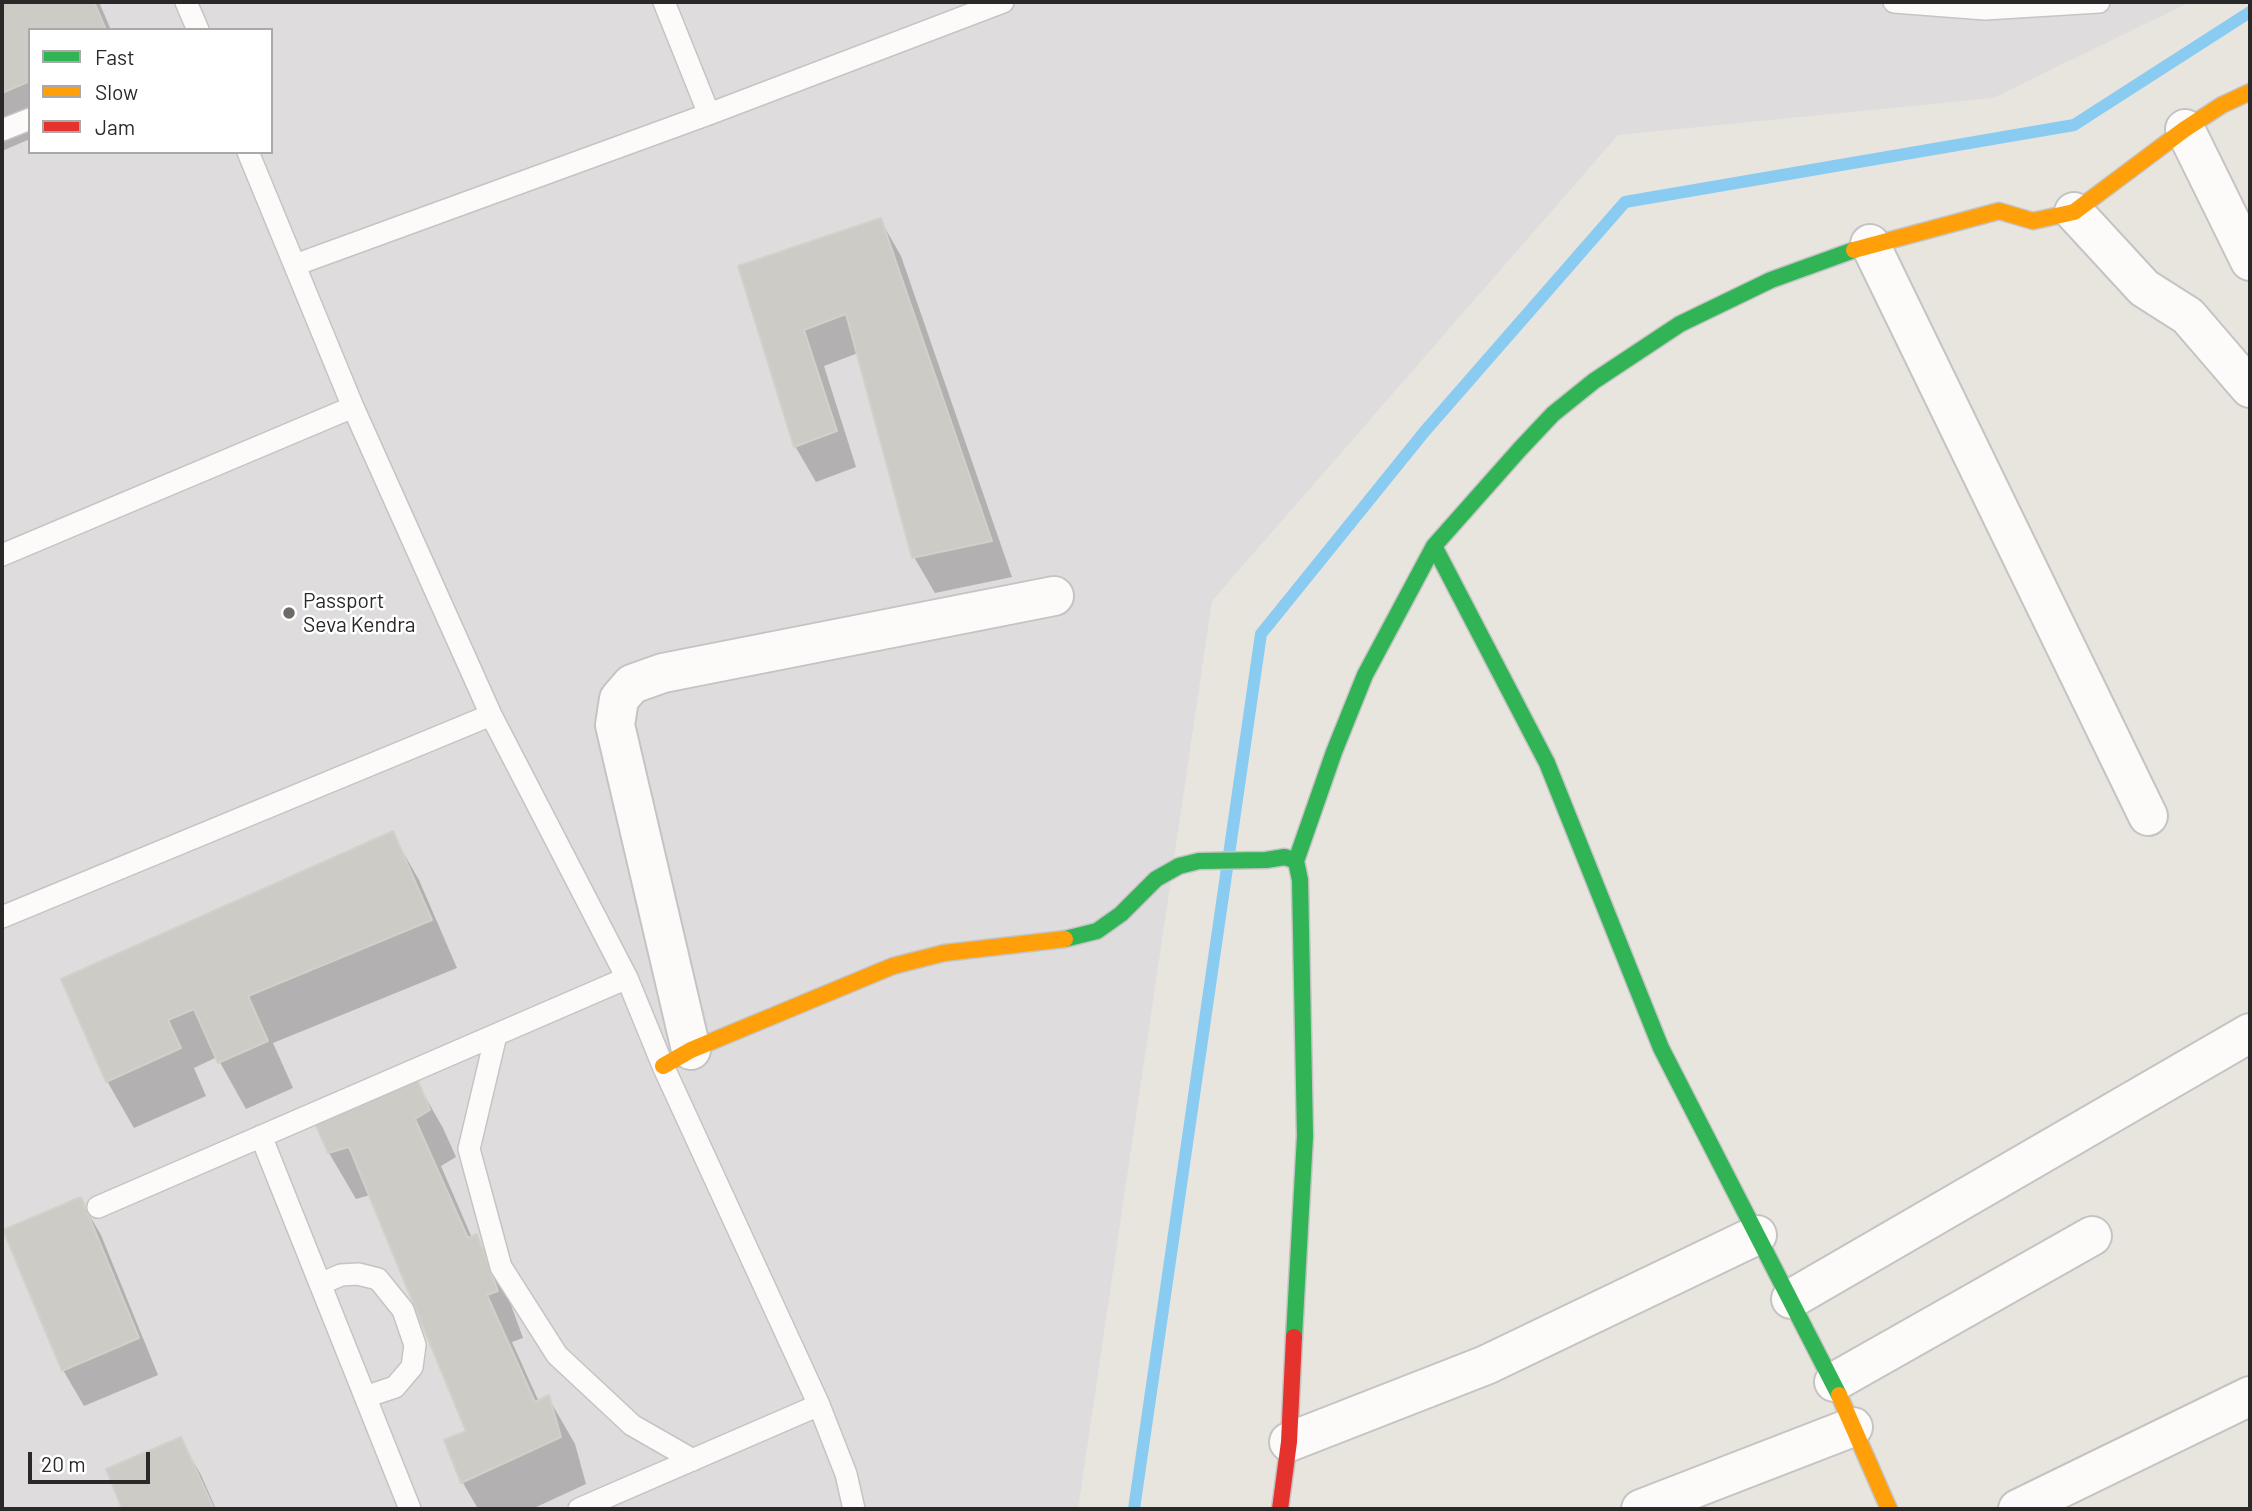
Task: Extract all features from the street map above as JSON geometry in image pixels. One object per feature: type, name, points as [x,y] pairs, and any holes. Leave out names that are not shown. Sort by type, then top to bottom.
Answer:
[{"type":"street","points":[[1280,1509],[1289,1442],[1306,1136],[1300,880],[1296,861],[1334,752],[1365,675],[1434,546],[1545,423],[1594,382],[1680,324],[1771,280],[1870,244],[1999,211],[2033,221],[2074,212],[2185,129],[2222,105],[2250,92]]},
{"type":"street","points":[[2185,129],[2250,261]]},
{"type":"street","points":[[2074,212],[2144,288],[2188,316],[2250,388]]},
{"type":"street","points":[[1870,244],[2148,816]]},
{"type":"street","points":[[1434,546],[1547,763],[1661,1048],[1834,1382],[1889,1509]]},
{"type":"street","points":[[1054,596],[663,673],[632,684],[619,699],[615,725],[677,1058],[893,966],[944,953],[1070,938],[1097,930],[1121,914],[1156,879],[1179,866],[1199,861],[1266,860],[1285,857],[1296,861]]},
{"type":"street","points":[[1791,1299],[2250,1033]]},
{"type":"street","points":[[1289,1442],[1486,1365],[1757,1235]]},
{"type":"street","points":[[1834,1382],[2092,1236]]},
{"type":"street","points":[[2018,1509],[2250,1396]]},
{"type":"street","points":[[1641,1509],[1853,1427]]},
{"type":"lane","points":[[186,2],[197,28]]},
{"type":"lane","points":[[664,2],[709,114]]},
{"type":"lane","points":[[295,265],[709,114],[1003,2]]},
{"type":"lane","points":[[1894,2],[1986,9],[2099,2]]},
{"type":"lane","points":[[2,131],[28,120]]},
{"type":"lane","points":[[249,154],[353,407],[491,715],[626,978],[677,1058],[819,1405],[846,1474],[855,1509]]},
{"type":"lane","points":[[2,555],[353,407]]},
{"type":"lane","points":[[2,917],[491,715]]},
{"type":"lane","points":[[98,1207],[626,978]]},
{"type":"lane","points":[[496,1035],[469,1149],[500,1267],[557,1355],[632,1425],[693,1460]]},
{"type":"lane","points":[[261,1136],[410,1509]]},
{"type":"lane","points":[[320,1284],[341,1275],[358,1274],[378,1279],[403,1310],[415,1345],[412,1367],[396,1387],[365,1397]]},
{"type":"lane","points":[[579,1509],[819,1405]]},
{"type":"shaded area","points":[[2,2],[2190,2],[1993,98],[1618,135],[1212,601],[1078,1509],[2,1509]]},
{"type":"building","points":[[2,2],[94,2],[105,28],[28,28],[28,82],[2,93]]},
{"type":"building","points":[[881,218],[992,541],[912,558],[846,314],[804,330],[837,431],[794,447],[738,266]]},
{"type":"building","points":[[393,831],[432,920],[248,996],[268,1041],[218,1063],[194,1009],[168,1020],[181,1048],[106,1082],[61,979]]},
{"type":"building","points":[[417,1079],[430,1110],[415,1119],[468,1238],[477,1234],[498,1291],[487,1295],[535,1402],[549,1395],[561,1437],[461,1483],[444,1440],[466,1431],[349,1147],[328,1153],[314,1121]]},
{"type":"building","points":[[81,1197],[139,1338],[62,1371],[3,1230]]},
{"type":"building","points":[[181,1437],[214,1509],[122,1509],[106,1469]]},
{"type":"waterway","points":[[1134,1509],[1261,634],[1425,431],[1625,202],[2074,125],[2250,12]]},
{"type":"traffic: fast","points":[[1296,861],[1334,752],[1365,675],[1434,546],[1520,449],[1553,414],[1594,381],[1680,324],[1771,280],[1854,250]]},
{"type":"traffic: fast","points":[[1434,546],[1547,763],[1661,1048],[1839,1395]]},
{"type":"traffic: fast","points":[[1065,939],[1097,931],[1121,914],[1156,879],[1179,866],[1199,861],[1266,860],[1285,857],[1296,861],[1300,880],[1305,1136],[1294,1337]]},
{"type":"traffic: slow","points":[[1854,250],[1999,211],[2033,221],[2074,212],[2185,129],[2222,105],[2250,92]]},
{"type":"traffic: slow","points":[[663,1066],[691,1050],[893,966],[944,953],[1065,939]]},
{"type":"traffic: slow","points":[[1839,1395],[1889,1509]]},
{"type":"traffic: jam","points":[[1280,1509],[1289,1442],[1294,1337]]},
{"type":"place","name":"Passport Seva Kendra","points":[[289,613]]}]
